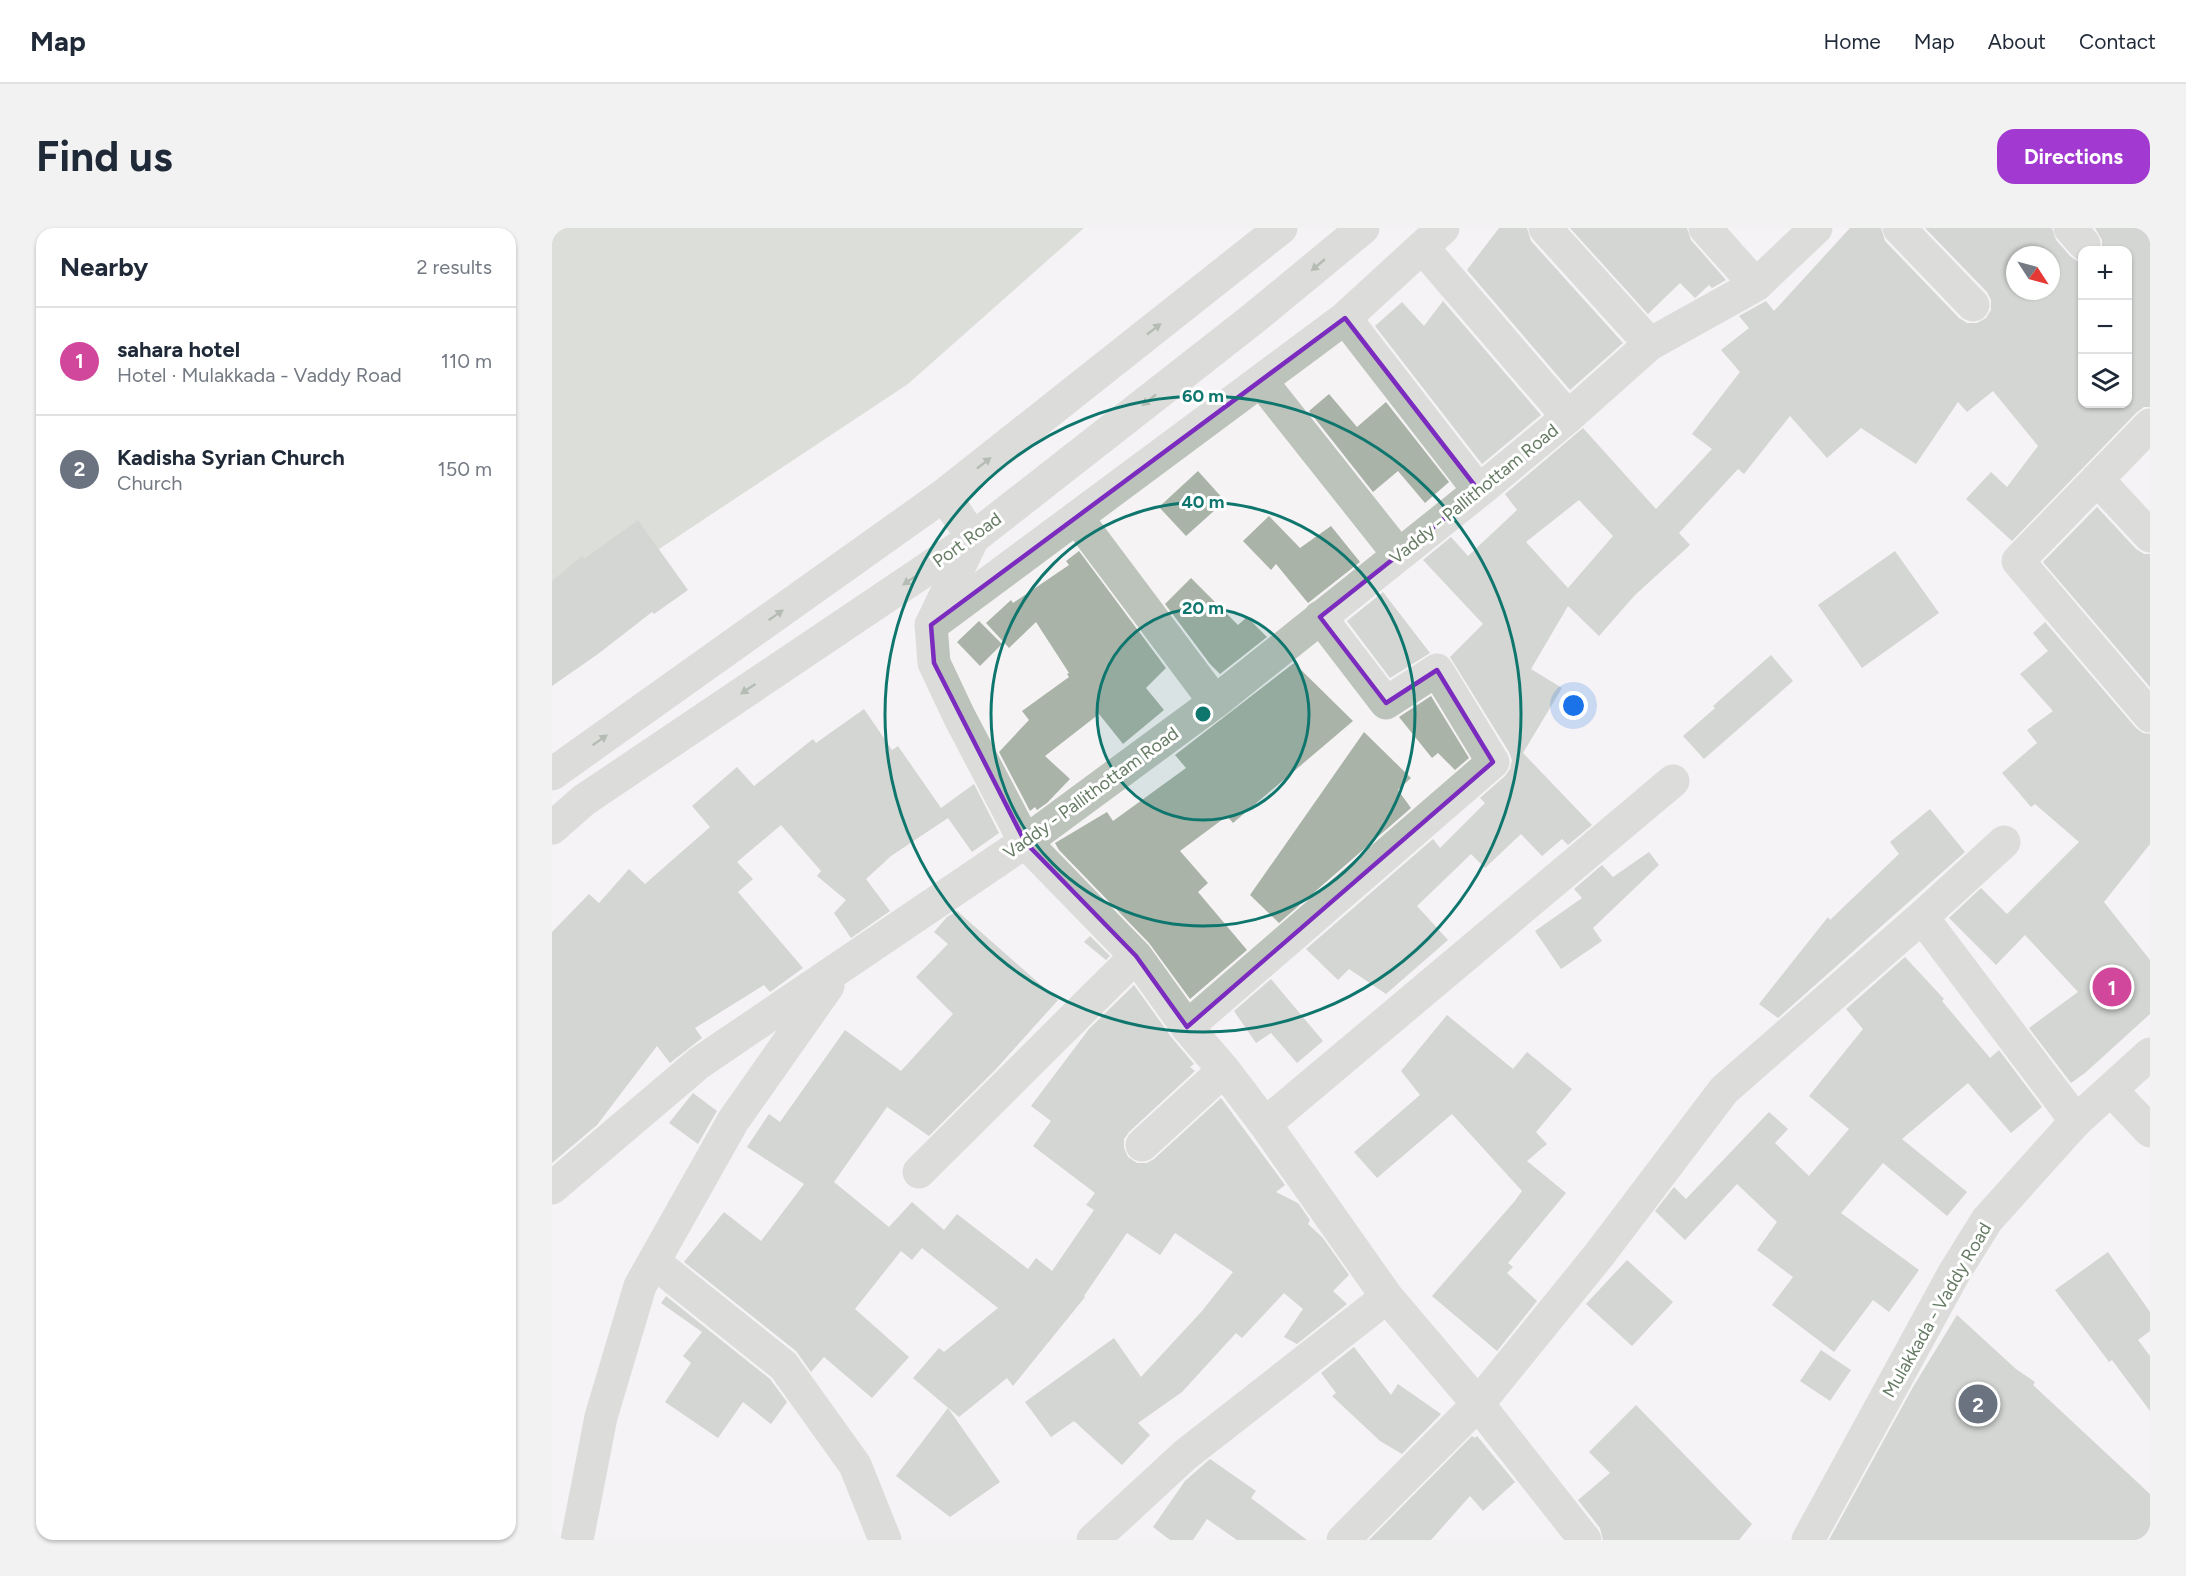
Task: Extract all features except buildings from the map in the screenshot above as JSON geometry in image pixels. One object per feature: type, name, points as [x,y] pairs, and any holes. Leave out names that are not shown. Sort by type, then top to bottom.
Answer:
[{"type":"street","points":[[552,774],[944,495],[1281,228]]},
{"type":"street","name":"Port Road","points":[[552,828],[584,800],[973,537],[1254,318],[1363,228]]},
{"type":"street","points":[[1545,228],[1650,344]]},
{"type":"street","points":[[1705,228],[1756,285]]},
{"type":"street","name":"Vaddy - Pallithottam Road","points":[[552,1188],[699,1063],[1025,842],[1215,702],[1479,491],[1568,417],[1650,344],[1756,285],[1816,228]]},
{"type":"street","points":[[1899,228],[1973,305]]},
{"type":"street","points":[[931,625],[1345,318],[1432,237],[1568,417]]},
{"type":"street","points":[[1345,318],[1479,491]]},
{"type":"street","points":[[1262,381],[1399,555]]},
{"type":"street","points":[[2150,424],[2018,561],[2150,716]]},
{"type":"street","points":[[2097,479],[2150,536]]},
{"type":"street","points":[[944,495],[973,537],[931,625],[934,663],[1025,842],[1136,956],[1187,1027],[1224,1070],[1265,1124],[1387,1297],[1478,1404],[1585,1540]]},
{"type":"street","points":[[1077,518],[1215,702]]},
{"type":"street","points":[[1187,1027],[1493,762],[1437,670],[1386,703],[1320,617]]},
{"type":"street","points":[[1265,1124],[1673,781]]},
{"type":"street","points":[[1342,1540],[1478,1404],[1599,1255],[1724,1089],[1922,917],[2004,842]]},
{"type":"street","points":[[1922,917],[2076,1121]]},
{"type":"street","points":[[919,1172],[1136,956]]},
{"type":"street","points":[[577,1540],[601,1417],[640,1286],[733,1121],[839,969]]},
{"type":"street","name":"Mulakkada - Vaddy Road","points":[[1808,1540],[1954,1273],[1987,1220],[2076,1121],[2150,1054]]},
{"type":"street","points":[[1142,1145],[1224,1070]]},
{"type":"street","points":[[2111,1090],[2150,1131]]},
{"type":"street","points":[[654,1262],[784,1366],[855,1465],[885,1540]]},
{"type":"street","points":[[1093,1540],[1185,1455],[1387,1297]]},
{"type":"highlighted area","points":[[1345,318],[1479,491],[1320,617],[1386,703],[1437,670],[1493,762],[1187,1027],[1136,956],[1025,842],[934,663],[931,625]]},
{"type":"shaded area","points":[[552,228],[1084,228],[908,384],[552,620]]},
{"type":"place","name":"sahara hotel","points":[[2112,987]]},
{"type":"place","name":"Kadisha Syrian Church","points":[[1978,1404]]}]
